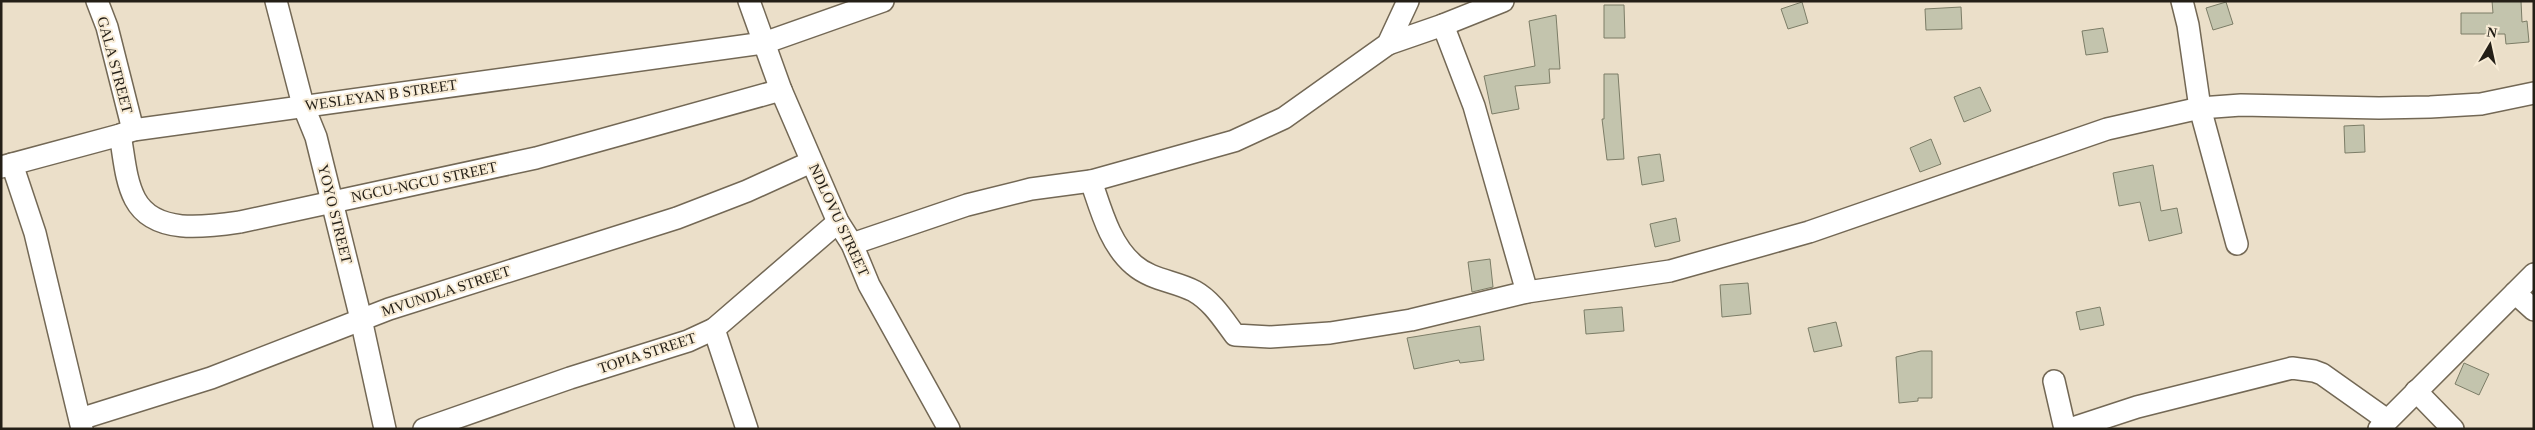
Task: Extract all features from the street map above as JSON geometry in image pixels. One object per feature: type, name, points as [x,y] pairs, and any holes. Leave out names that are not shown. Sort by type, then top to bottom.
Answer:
[{"type":"street","name":"GALA STREET","points":[[97,1],[107,27],[126,133]]},
{"type":"street","name":"YOYO STREET","points":[[276,1],[303,105],[316,137],[361,319],[385,429]]},
{"type":"street","name":"NDLOVU STREET","points":[[749,1],[780,90],[838,222],[852,244],[869,285],[949,429]]},
{"type":"street","name":"WESLEYAN B STREET","points":[[7,165],[126,133],[303,105],[764,43],[883,1]]},
{"type":"street","points":[[1388,44],[1408,1]]},
{"type":"street","points":[[852,244],[967,205],[1031,189],[1091,181],[1234,141],[1284,118],[1388,44],[1443,26],[1503,1]]},
{"type":"street","points":[[2182,1],[2188,25],[2200,108],[2237,244]]},
{"type":"street","points":[[1443,26],[1474,106],[1527,292]]},
{"type":"street","name":"NGCU-NGCU STREET","points":[[126,133],[134,197],[147,214],[165,223],[208,227],[536,158],[780,90]]},
{"type":"street","points":[[1091,181],[1119,249],[1135,266],[1161,280],[1193,290],[1209,301],[1235,335],[1270,337],[1330,333],[1411,320],[1527,292],[1670,271],[1809,232],[2107,130],[2200,108],[2241,105],[2379,108],[2464,105],[2481,104],[2534,93]]},
{"type":"street","name":"MVUNDLA STREET","points":[[81,424],[211,378],[361,319],[677,218],[747,191],[811,162]]},
{"type":"street","points":[[7,165],[35,233],[81,424]]},
{"type":"street","name":"TOPIA STREET","points":[[424,429],[570,378],[688,340],[714,329],[838,222]]},
{"type":"street","points":[[2070,429],[2137,407],[2292,368],[2322,374],[2383,424],[2534,274]]},
{"type":"street","points":[[2515,293],[2534,310]]},
{"type":"street","points":[[714,329],[747,429]]},
{"type":"street","points":[[2054,381],[2065,429]]},
{"type":"street","points":[[2416,391],[2453,429]]},
{"type":"building","points":[[2492,1],[2521,1],[2522,22],[2527,21],[2529,42],[2506,44],[2505,34],[2461,34],[2461,13],[2493,13]]},
{"type":"building","points":[[1802,2],[1808,23],[1788,29],[1781,9]]},
{"type":"building","points":[[2226,2],[2233,24],[2213,30],[2206,8]]},
{"type":"building","points":[[1604,5],[1624,5],[1625,38],[1604,38]]},
{"type":"building","points":[[1961,7],[1962,29],[1926,30],[1925,9]]},
{"type":"building","points":[[1556,15],[1560,69],[1549,69],[1550,83],[1515,86],[1519,109],[1492,114],[1484,76],[1535,66],[1529,21]]},
{"type":"building","points":[[2103,28],[2108,52],[2086,55],[2082,31]]},
{"type":"building","points":[[1604,74],[1618,74],[1624,159],[1607,160],[1602,119],[1604,119]]},
{"type":"building","points":[[1980,87],[1991,111],[1964,122],[1954,97]]},
{"type":"building","points":[[2364,125],[2365,152],[2345,153],[2344,126]]},
{"type":"building","points":[[1931,139],[1941,164],[1920,172],[1910,148]]},
{"type":"building","points":[[1660,154],[1664,181],[1642,185],[1638,157]]},
{"type":"building","points":[[2153,165],[2161,211],[2177,208],[2182,233],[2149,241],[2140,202],[2119,206],[2113,173]]},
{"type":"building","points":[[1676,218],[1680,241],[1655,247],[1650,224]]},
{"type":"building","points":[[1490,259],[1493,287],[1472,292],[1468,262]]},
{"type":"building","points":[[1748,283],[1751,314],[1722,317],[1720,285]]},
{"type":"building","points":[[1622,307],[1624,331],[1586,334],[1584,310]]},
{"type":"building","points":[[2100,307],[2104,325],[2080,330],[2076,312]]},
{"type":"building","points":[[1836,322],[1842,346],[1814,352],[1808,328]]},
{"type":"building","points":[[1480,326],[1484,360],[1460,363],[1459,360],[1414,369],[1407,338]]},
{"type":"building","points":[[1921,351],[1932,351],[1932,398],[1918,398],[1918,401],[1899,403],[1896,357]]},
{"type":"building","points":[[2464,363],[2489,374],[2479,395],[2455,384]]}]
